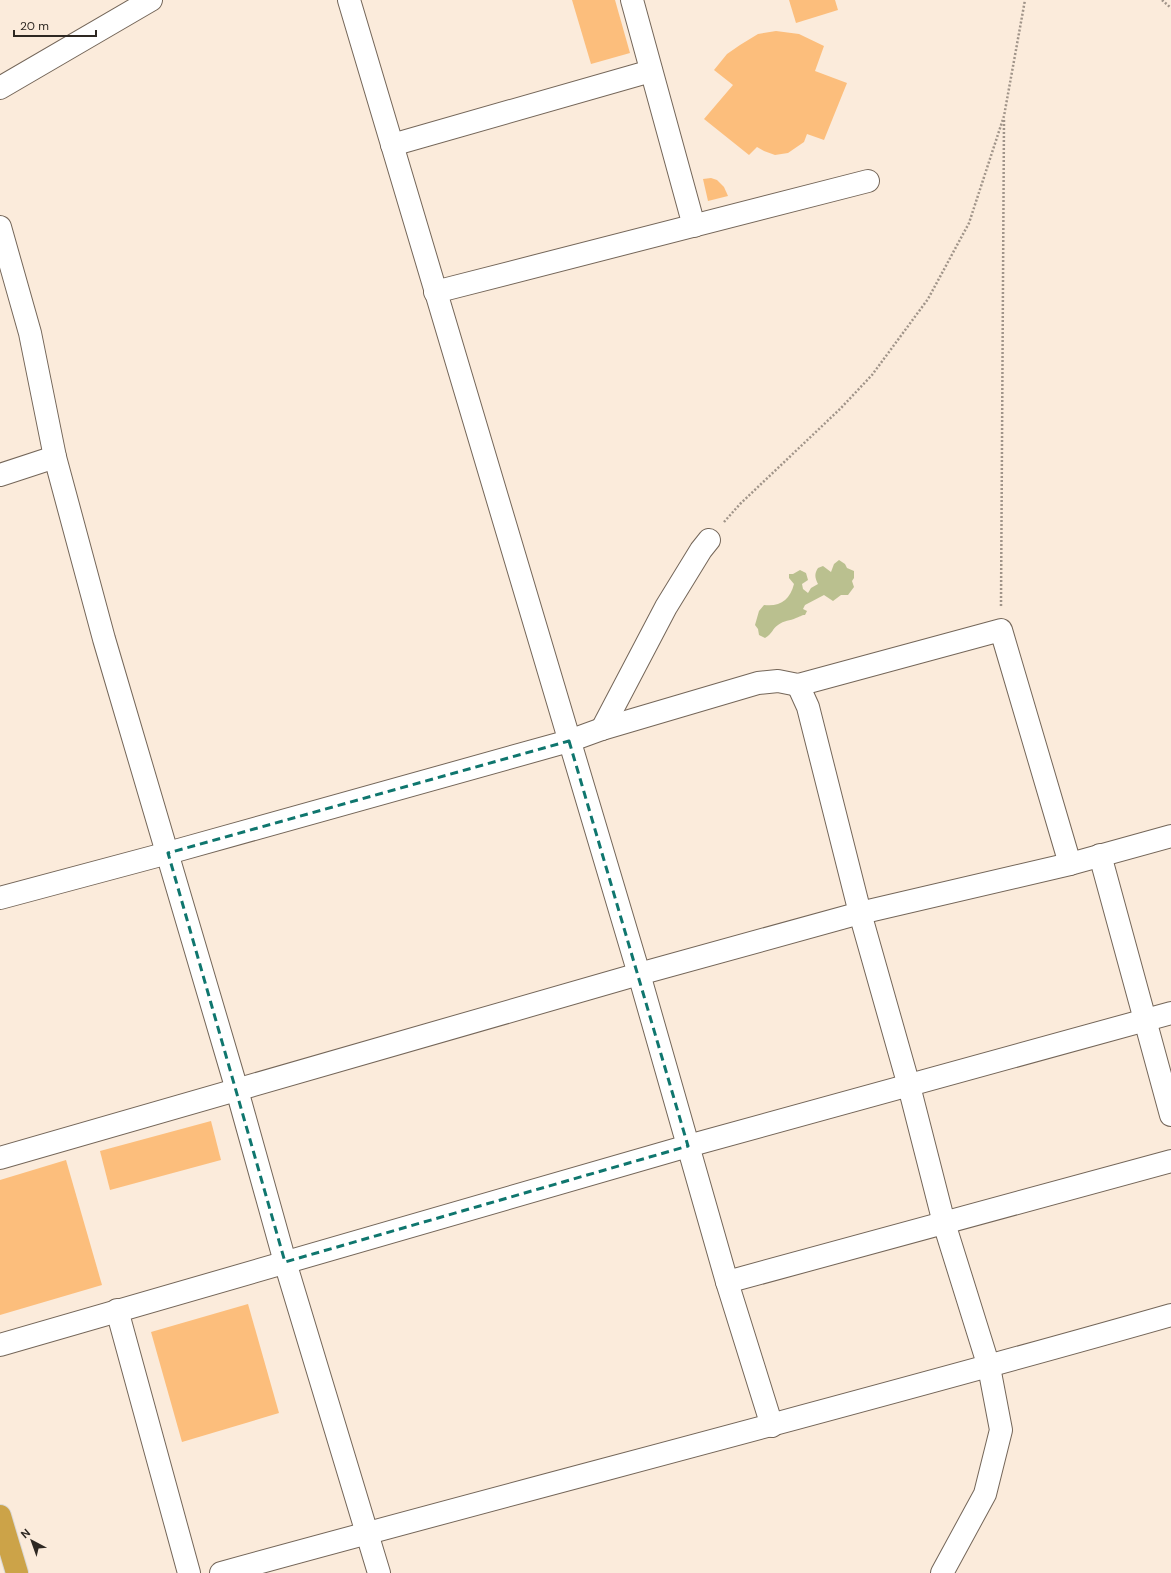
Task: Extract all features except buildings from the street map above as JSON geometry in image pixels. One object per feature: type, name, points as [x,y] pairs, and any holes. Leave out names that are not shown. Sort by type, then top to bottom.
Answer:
[{"type":"highway","points":[[0,1516],[17,1573]]},
{"type":"street","points":[[0,88],[151,0]]},
{"type":"street","points":[[349,0],[639,974],[727,1282],[772,1426]]},
{"type":"street","points":[[632,0],[694,226]]},
{"type":"street","points":[[392,144],[651,70]]},
{"type":"street","points":[[436,292],[868,181]]},
{"type":"street","points":[[0,227],[30,333],[55,457],[104,639],[237,1090],[285,1262],[379,1573]]},
{"type":"street","points":[[0,475],[55,457]]},
{"type":"street","points":[[602,729],[666,607],[701,550],[709,540]]},
{"type":"street","points":[[0,898],[569,742],[602,729],[758,684],[778,681],[798,685],[1001,630],[1070,864]]},
{"type":"street","points":[[798,685],[808,707],[860,913],[909,1086],[944,1223],[989,1367],[1001,1430],[985,1494],[944,1572]]},
{"type":"street","points":[[0,1158],[639,974],[860,913],[1070,864],[1171,836]]},
{"type":"street","points":[[1100,855],[1171,1115]]},
{"type":"street","points":[[0,1345],[688,1146],[1171,1013]]},
{"type":"street","points":[[727,1282],[1171,1161]]},
{"type":"street","points":[[117,1310],[189,1573]]},
{"type":"street","points":[[221,1573],[772,1426],[989,1367],[1171,1315]]},
{"type":"path","points":[[709,540],[740,504],[840,409],[872,375],[928,299],[969,223],[1004,116],[1025,0]]},
{"type":"path","points":[[1162,0],[1171,8]]},
{"type":"path","points":[[1001,630],[1004,116]]},
{"type":"highlighted area","points":[[569,741],[688,1146],[285,1262],[168,853]]},
{"type":"green space","points":[[839,560],[845,564],[847,568],[854,571],[854,578],[852,581],[854,587],[848,595],[841,595],[833,601],[824,595],[805,605],[803,609],[807,611],[805,615],[780,623],[765,638],[759,635],[758,629],[755,625],[759,611],[764,605],[775,605],[787,598],[794,584],[789,578],[789,574],[793,574],[800,570],[806,573],[808,580],[802,584],[803,589],[808,593],[811,588],[818,584],[815,576],[818,568],[823,566],[831,572],[834,564]]}]
